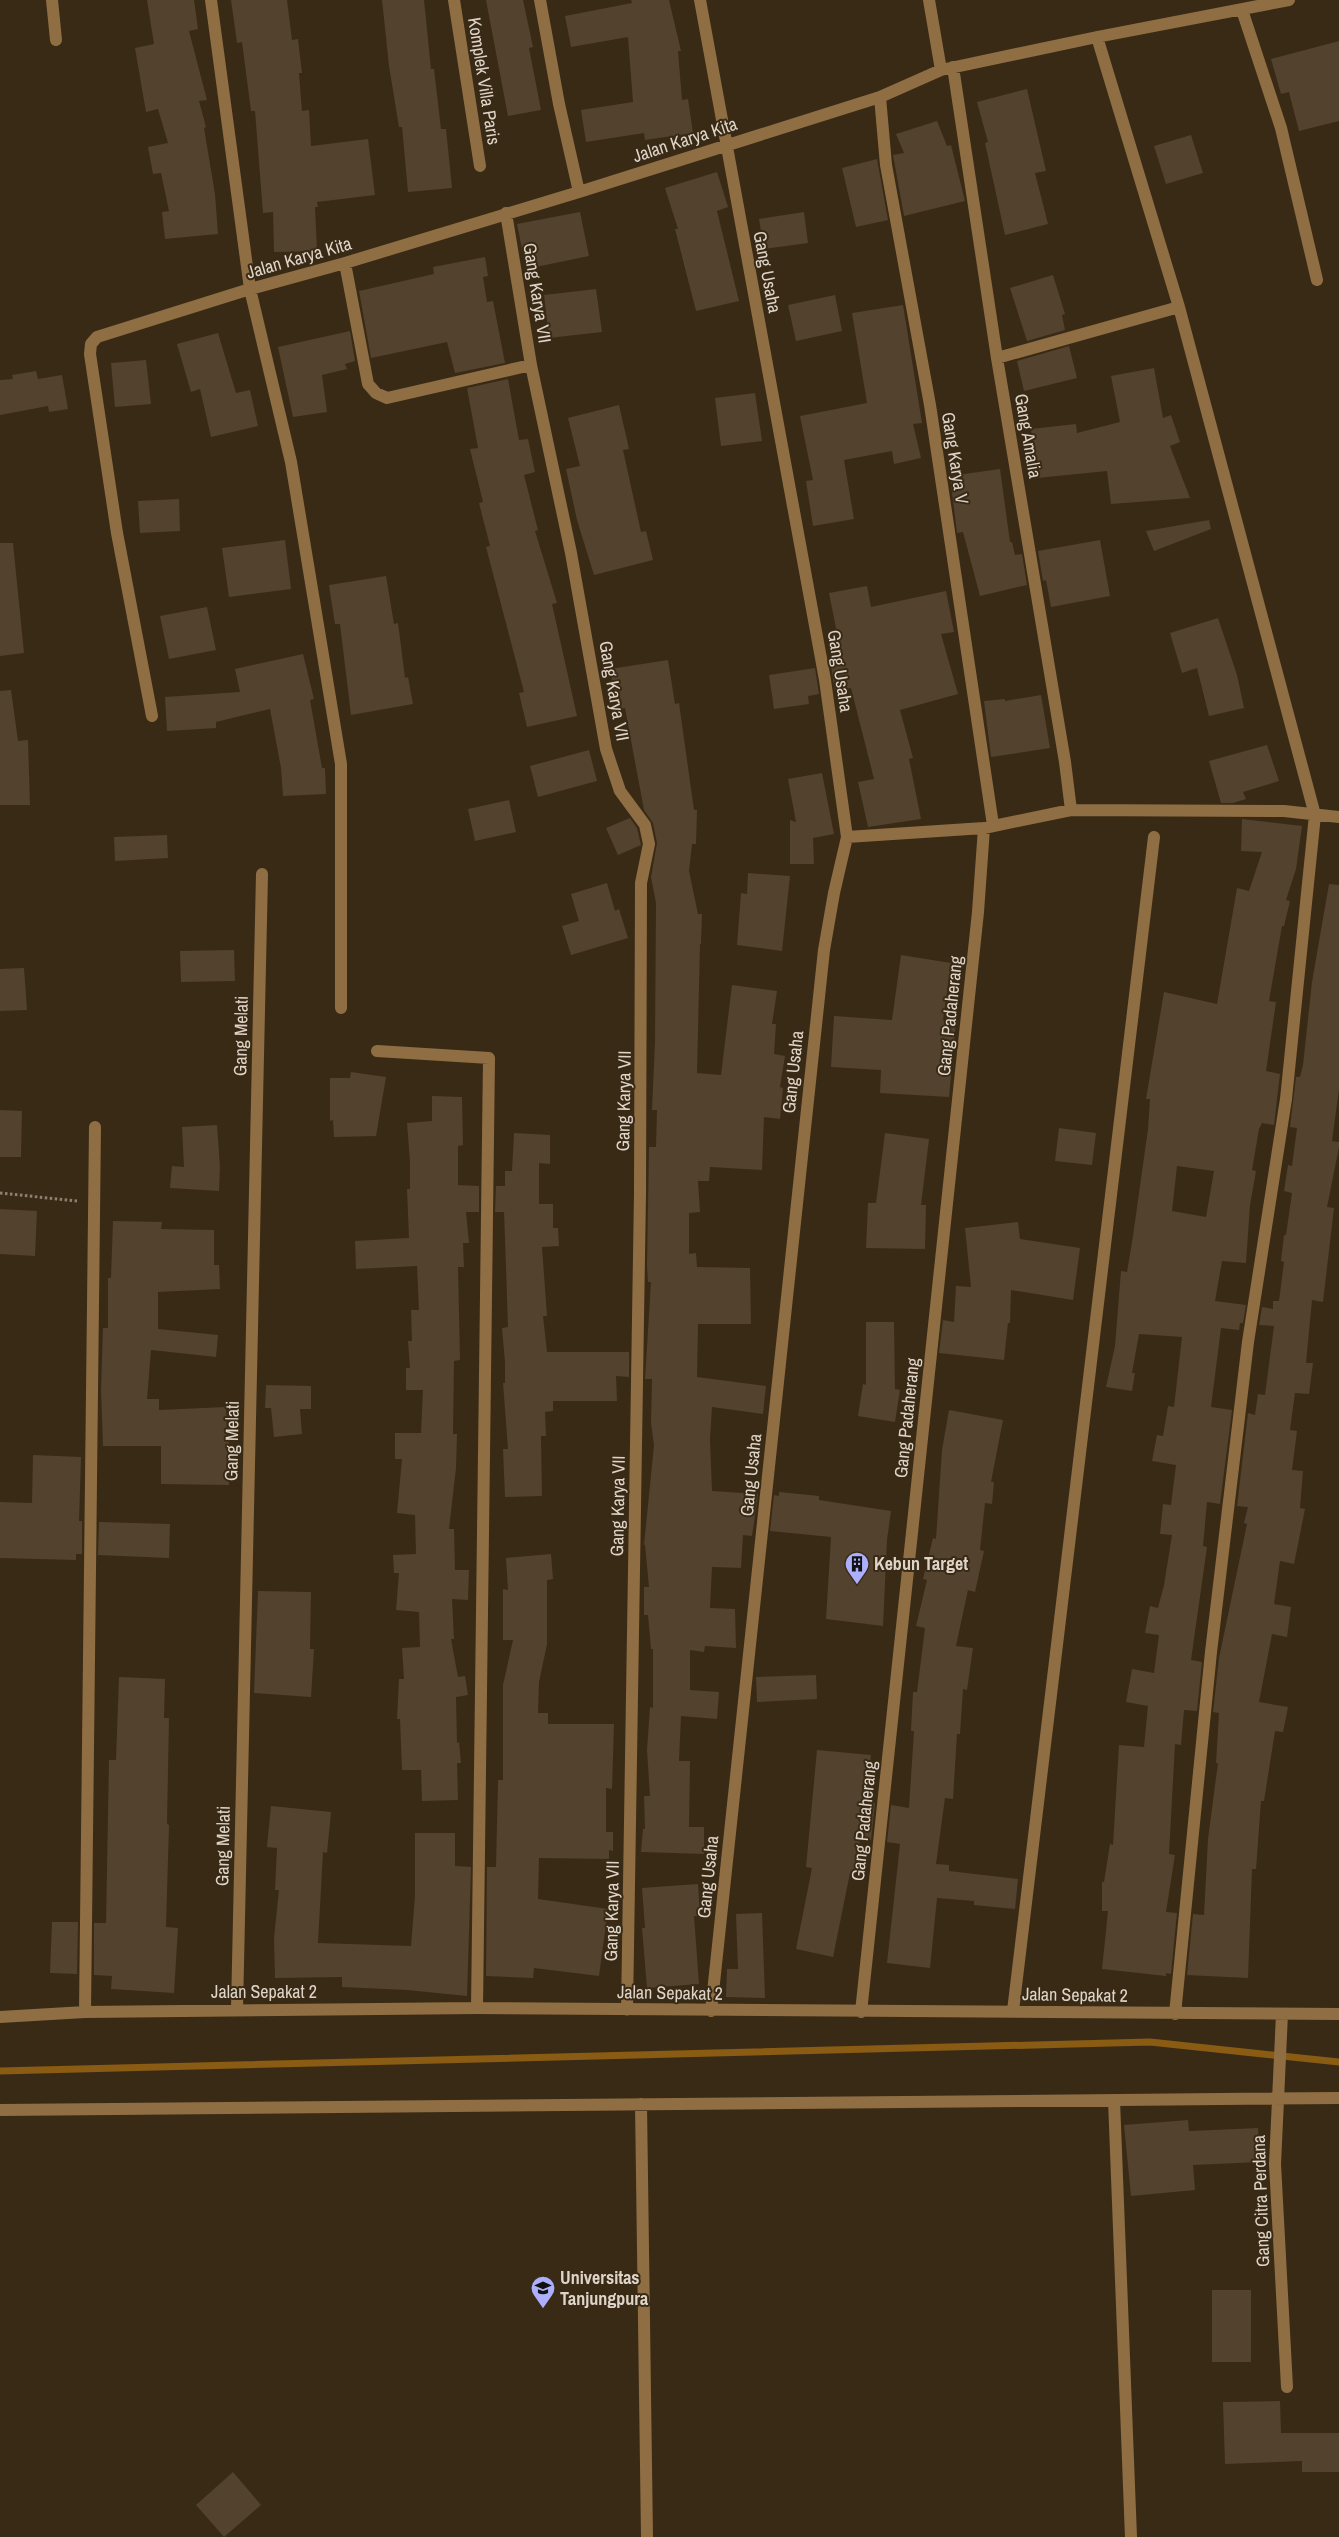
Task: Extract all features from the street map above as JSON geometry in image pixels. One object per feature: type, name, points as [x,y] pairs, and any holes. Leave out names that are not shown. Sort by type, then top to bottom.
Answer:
[{"type":"street","points":[[52,0],[56,40]]},
{"type":"street","points":[[211,0],[250,289],[290,462],[340,764],[341,1008]]},
{"type":"street","name":"Komplek Villa Paris","points":[[454,0],[480,166]]},
{"type":"street","points":[[540,0],[579,192]]},
{"type":"street","name":"Gang Usaha","points":[[700,0],[825,680],[847,837],[834,893],[824,950],[711,2011]]},
{"type":"street","name":"Gang Amalia","points":[[929,0],[947,69],[1062,743],[1071,810]]},
{"type":"street","name":"Jalan Karya Kita","points":[[152,716],[117,533],[90,354],[91,344],[97,337],[250,289],[345,263],[579,192],[880,97],[947,69],[1097,37],[1289,0]]},
{"type":"street","points":[[1242,10],[1281,128],[1317,280]]},
{"type":"street","points":[[1097,37],[1179,307],[1315,815],[1286,1099],[1248,1342],[1216,1614],[1175,2014]]},
{"type":"street","name":"Gang Karya V","points":[[880,97],[886,165],[930,405],[988,827]]},
{"type":"street","name":"Gang Karya VII","points":[[506,214],[531,365],[571,552],[606,749],[620,791],[644,825],[649,844],[641,883],[642,1007],[639,1252],[627,2010]]},
{"type":"street","points":[[345,263],[368,384],[376,394],[387,398],[531,365]]},
{"type":"street","points":[[997,358],[1179,307]]},
{"type":"street","points":[[847,837],[988,827],[1071,810],[1284,811],[1339,817]]},
{"type":"street","name":"Gang Padaherang","points":[[861,2012],[988,827]]},
{"type":"street","points":[[1013,2011],[1154,837]]},
{"type":"street","name":"Gang Melati","points":[[237,2009],[262,874]]},
{"type":"street","points":[[377,1051],[489,1058],[477,2008]]},
{"type":"street","points":[[85,2012],[95,1128]]},
{"type":"street","name":"Jalan Sepakat 2","points":[[0,2017],[85,2012],[237,2009],[477,2008],[1339,2014]]},
{"type":"street","name":"Gang Citra Perdana","points":[[1282,2014],[1275,2164],[1287,2387]]},
{"type":"street","points":[[0,2110],[1339,2098]]},
{"type":"street","points":[[1114,2100],[1131,2537]]},
{"type":"street","points":[[640,2104],[647,2537]]},
{"type":"path","points":[[0,1193],[94,1202]]},
{"type":"building","points":[[147,0],[194,0],[198,29],[189,31],[207,100],[199,101],[206,127],[204,128],[215,194],[218,234],[165,239],[162,212],[169,211],[161,173],[153,174],[148,147],[168,143],[158,109],[146,112],[135,48],[154,44]]},
{"type":"building","points":[[231,0],[287,0],[292,40],[298,39],[302,73],[299,73],[302,111],[309,110],[311,146],[368,139],[375,195],[317,202],[318,207],[315,207],[317,251],[274,252],[273,212],[263,213],[255,111],[251,111],[242,42],[237,43]]},
{"type":"building","points":[[382,0],[424,0],[431,69],[434,69],[441,129],[446,129],[452,188],[408,192],[402,127],[399,127],[389,66]]},
{"type":"building","points":[[486,0],[523,0],[533,47],[529,48],[541,110],[508,116]]},
{"type":"building","points":[[631,0],[669,0],[681,51],[678,51],[682,100],[688,99],[693,133],[645,140],[644,133],[586,142],[581,110],[633,102],[628,37],[571,47],[565,16],[632,3]]},
{"type":"building","points":[[1339,41],[1339,121],[1299,131],[1289,92],[1281,94],[1271,59]]},
{"type":"building","points":[[1027,89],[1046,171],[1035,173],[1048,224],[1005,235],[985,143],[988,142],[977,102]]},
{"type":"building","points":[[937,121],[947,146],[951,145],[965,201],[904,216],[893,155],[904,153],[896,134]]},
{"type":"building","points":[[1191,135],[1203,173],[1166,184],[1154,146]]},
{"type":"building","points":[[877,159],[888,220],[856,227],[842,168]]},
{"type":"building","points":[[717,172],[728,207],[717,211],[739,301],[696,311],[675,229],[678,229],[665,188]]},
{"type":"building","points":[[580,212],[589,256],[526,269],[517,224]]},
{"type":"building","points":[[804,212],[808,243],[764,249],[759,219]]},
{"type":"building","points":[[485,257],[488,276],[483,277],[487,302],[493,301],[505,363],[455,373],[447,342],[371,358],[359,291],[434,274],[433,267]]},
{"type":"building","points":[[1053,275],[1065,314],[1062,315],[1065,330],[1027,341],[1010,288]]},
{"type":"building","points":[[596,289],[602,332],[549,338],[544,295]]},
{"type":"building","points":[[835,295],[842,331],[796,341],[788,305]]},
{"type":"building","points":[[903,305],[922,423],[913,424],[921,458],[894,464],[892,451],[844,460],[854,519],[813,526],[806,481],[813,480],[800,416],[867,403],[852,313]]},
{"type":"building","points":[[350,331],[355,361],[345,364],[347,369],[322,375],[327,412],[293,417],[278,347]]},
{"type":"building","points":[[218,333],[236,393],[250,390],[258,426],[211,437],[200,389],[191,392],[177,344]]},
{"type":"building","points":[[1069,346],[1077,378],[1024,391],[1017,361]]},
{"type":"building","points":[[146,360],[151,404],[115,407],[111,363]]},
{"type":"building","points":[[1154,368],[1163,418],[1171,415],[1180,442],[1170,446],[1190,498],[1111,504],[1107,471],[1037,478],[1031,429],[1076,424],[1077,433],[1120,422],[1111,376]]},
{"type":"building","points":[[36,371],[38,379],[62,375],[68,409],[49,412],[48,406],[0,415],[0,380],[13,379],[12,375]]},
{"type":"building","points":[[508,379],[519,440],[528,439],[535,472],[524,475],[538,530],[535,531],[557,603],[552,604],[577,716],[527,727],[519,693],[524,692],[486,547],[490,546],[479,503],[483,502],[470,449],[478,448],[467,388]]},
{"type":"building","points":[[755,393],[762,441],[721,446],[715,398]]},
{"type":"building","points":[[619,405],[629,449],[623,450],[641,532],[646,531],[653,560],[594,575],[577,520],[566,469],[580,466],[568,418]]},
{"type":"building","points":[[1000,469],[1010,542],[1012,542],[1015,555],[1022,554],[1027,585],[980,596],[963,532],[957,533],[950,476]]},
{"type":"building","points":[[179,499],[180,531],[140,533],[138,501]]},
{"type":"building","points":[[1209,520],[1211,529],[1154,551],[1146,531]]},
{"type":"building","points":[[285,540],[291,589],[229,597],[222,548]]},
{"type":"building","points":[[1100,540],[1110,596],[1051,607],[1046,580],[1043,581],[1038,551]]},
{"type":"building","points":[[0,543],[13,543],[24,653],[0,656]]},
{"type":"building","points":[[386,576],[394,624],[398,623],[405,678],[408,677],[413,704],[351,715],[340,624],[335,624],[329,585]]},
{"type":"building","points":[[867,586],[871,607],[946,591],[954,632],[941,634],[958,694],[900,710],[913,758],[909,759],[921,819],[868,827],[858,782],[874,779],[851,688],[835,691],[831,666],[843,663],[829,593]]},
{"type":"building","points":[[207,607],[216,650],[169,659],[160,616]]},
{"type":"building","points":[[1218,618],[1237,675],[1244,708],[1209,716],[1197,668],[1182,673],[1170,633]]},
{"type":"building","points":[[303,654],[314,699],[310,700],[322,768],[325,768],[326,794],[283,796],[281,768],[270,709],[216,722],[216,728],[167,731],[165,697],[240,692],[235,669]]},
{"type":"building","points":[[668,660],[675,704],[679,703],[694,810],[697,810],[696,844],[692,844],[689,871],[698,914],[702,914],[697,1073],[721,1075],[732,985],[777,991],[772,1024],[776,1024],[774,1054],[785,1056],[780,1087],[783,1088],[780,1119],[764,1117],[762,1170],[710,1167],[709,1181],[698,1181],[700,1212],[689,1213],[689,1254],[696,1253],[697,1267],[750,1268],[751,1324],[698,1324],[697,1377],[766,1386],[763,1414],[712,1407],[710,1439],[712,1491],[758,1494],[752,1536],[743,1535],[741,1568],[712,1567],[710,1608],[735,1609],[736,1648],[705,1646],[704,1652],[690,1650],[690,1690],[719,1692],[717,1719],[681,1716],[679,1761],[690,1761],[689,1827],[704,1827],[704,1854],[641,1852],[643,1829],[645,1829],[644,1796],[650,1796],[647,1750],[650,1707],[653,1708],[653,1649],[651,1649],[648,1615],[644,1615],[644,1587],[649,1587],[644,1545],[654,1445],[651,1423],[652,1379],[645,1379],[651,1282],[648,1282],[647,1266],[649,1147],[656,1147],[657,1110],[652,1110],[655,1042],[656,903],[651,877],[657,843],[653,823],[644,810],[625,708],[617,709],[610,669]]},
{"type":"building","points":[[815,668],[819,694],[808,696],[809,704],[774,709],[769,675]]},
{"type":"building","points":[[11,690],[18,741],[28,740],[30,805],[0,805],[0,691]]},
{"type":"building","points":[[1041,695],[1050,748],[991,757],[984,701],[1005,699],[1005,701]]},
{"type":"building","points":[[1267,745],[1279,781],[1243,792],[1246,799],[1233,803],[1221,803],[1209,761]]},
{"type":"building","points":[[589,750],[597,781],[538,797],[530,766]]},
{"type":"building","points":[[822,773],[834,834],[813,838],[814,864],[790,864],[790,820],[796,822],[788,779]]},
{"type":"building","points":[[509,800],[516,832],[475,841],[468,809]]},
{"type":"building","points":[[630,818],[637,828],[641,845],[618,855],[606,828]]},
{"type":"building","points":[[1242,819],[1302,826],[1296,869],[1286,900],[1290,901],[1284,926],[1282,926],[1269,1001],[1276,1002],[1266,1071],[1280,1074],[1274,1125],[1262,1123],[1259,1129],[1252,1170],[1256,1171],[1250,1205],[1246,1263],[1222,1261],[1215,1301],[1246,1305],[1243,1323],[1240,1323],[1239,1330],[1221,1328],[1211,1407],[1232,1410],[1220,1504],[1207,1502],[1203,1546],[1207,1547],[1191,1660],[1202,1662],[1197,1711],[1184,1710],[1181,1745],[1175,1744],[1169,1854],[1175,1855],[1166,1912],[1177,1913],[1171,1974],[1166,1973],[1166,1976],[1102,1969],[1108,1911],[1102,1911],[1102,1882],[1104,1882],[1110,1844],[1113,1845],[1119,1745],[1144,1747],[1148,1706],[1126,1702],[1132,1669],[1154,1673],[1159,1635],[1145,1633],[1150,1606],[1158,1608],[1164,1585],[1172,1535],[1160,1534],[1163,1504],[1171,1505],[1176,1465],[1152,1461],[1157,1435],[1163,1436],[1168,1406],[1174,1407],[1182,1337],[1139,1334],[1132,1373],[1135,1373],[1132,1391],[1106,1387],[1115,1346],[1121,1271],[1127,1272],[1133,1236],[1148,1129],[1150,1099],[1146,1099],[1164,992],[1217,1004],[1237,888],[1249,891],[1262,852],[1241,851]],"holes":[[[1177,1166],[1214,1171],[1206,1217],[1172,1211]]]},
{"type":"building","points":[[167,835],[168,858],[115,861],[114,837]]},
{"type":"building","points":[[748,873],[790,876],[782,951],[737,945],[741,893],[747,894]]},
{"type":"building","points":[[607,883],[615,911],[619,909],[628,938],[571,955],[562,926],[579,921],[571,894]]},
{"type":"building","points":[[1329,884],[1339,885],[1339,1089],[1332,1141],[1339,1142],[1339,1147],[1327,1207],[1334,1208],[1323,1302],[1312,1300],[1306,1363],[1313,1363],[1309,1394],[1295,1393],[1290,1430],[1297,1431],[1292,1470],[1303,1471],[1300,1508],[1305,1509],[1294,1564],[1280,1561],[1274,1604],[1291,1607],[1287,1637],[1272,1634],[1259,1702],[1288,1707],[1283,1732],[1275,1731],[1264,1801],[1261,1801],[1256,1869],[1252,1869],[1248,1978],[1187,1975],[1193,1914],[1204,1915],[1208,1839],[1218,1763],[1216,1763],[1219,1713],[1213,1712],[1219,1658],[1247,1524],[1244,1523],[1248,1507],[1237,1506],[1248,1413],[1255,1415],[1258,1394],[1265,1395],[1274,1326],[1259,1325],[1262,1307],[1273,1309],[1273,1301],[1279,1301],[1284,1262],[1281,1261],[1284,1235],[1286,1235],[1292,1193],[1284,1191],[1288,1165],[1292,1166],[1297,1128],[1290,1127],[1296,1077],[1300,1077],[1303,1065],[1312,982]]},
{"type":"building","points":[[234,950],[235,981],[181,982],[180,951]]},
{"type":"building","points":[[901,955],[951,963],[943,1020],[956,1022],[949,1097],[880,1093],[881,1070],[831,1067],[834,1016],[892,1020]]},
{"type":"building","points":[[24,968],[27,1010],[0,1011],[0,969]]},
{"type":"building","points":[[351,1072],[386,1077],[376,1136],[334,1137],[333,1120],[330,1121],[330,1078],[350,1078]]},
{"type":"building","points":[[432,1096],[462,1097],[463,1145],[458,1146],[458,1185],[479,1186],[479,1212],[466,1212],[469,1243],[463,1243],[464,1267],[458,1267],[460,1360],[454,1361],[453,1434],[457,1434],[456,1468],[449,1529],[454,1529],[455,1570],[469,1570],[468,1600],[452,1599],[454,1639],[451,1639],[458,1677],[465,1676],[468,1695],[456,1697],[457,1743],[459,1742],[461,1763],[457,1763],[458,1800],[422,1801],[421,1770],[402,1770],[400,1719],[397,1719],[399,1679],[404,1679],[402,1648],[420,1647],[419,1612],[396,1610],[399,1573],[394,1573],[393,1555],[416,1554],[415,1515],[397,1513],[402,1459],[395,1459],[395,1433],[421,1433],[423,1390],[406,1390],[406,1368],[410,1368],[408,1341],[412,1341],[411,1310],[419,1310],[417,1266],[356,1269],[355,1241],[409,1238],[407,1189],[410,1189],[410,1162],[407,1123],[432,1121]]},
{"type":"building","points":[[0,1110],[22,1111],[21,1157],[0,1157]]},
{"type":"building","points":[[217,1125],[220,1167],[219,1191],[170,1188],[172,1166],[184,1167],[182,1127]]},
{"type":"building","points":[[1059,1128],[1096,1133],[1092,1165],[1055,1161]]},
{"type":"building","points":[[514,1133],[550,1135],[550,1164],[539,1163],[539,1204],[553,1204],[553,1228],[558,1228],[559,1246],[542,1247],[547,1316],[543,1316],[547,1352],[629,1352],[629,1377],[616,1376],[617,1401],[553,1401],[553,1411],[545,1412],[546,1436],[541,1436],[542,1496],[505,1497],[503,1449],[508,1449],[503,1383],[505,1383],[505,1362],[502,1328],[508,1327],[506,1267],[504,1212],[495,1212],[496,1186],[505,1186],[505,1171],[512,1171]]},
{"type":"building","points":[[885,1133],[929,1139],[921,1205],[926,1205],[925,1249],[866,1248],[868,1203],[876,1203]]},
{"type":"building","points":[[0,1209],[37,1211],[35,1256],[0,1254]]},
{"type":"building","points":[[113,1221],[162,1222],[161,1229],[214,1230],[214,1265],[219,1265],[220,1289],[158,1292],[158,1329],[218,1335],[216,1357],[151,1350],[147,1399],[159,1399],[159,1410],[226,1407],[227,1436],[229,1436],[229,1485],[161,1484],[161,1446],[103,1446],[101,1389],[103,1328],[108,1328],[108,1278],[111,1278]]},
{"type":"building","points":[[1018,1222],[1020,1239],[1080,1248],[1073,1300],[1011,1290],[1010,1323],[1008,1323],[1004,1360],[939,1353],[943,1320],[954,1322],[956,1286],[971,1287],[965,1228]]},
{"type":"building","points":[[866,1322],[894,1322],[895,1389],[900,1390],[895,1422],[858,1416],[863,1384],[866,1385]]},
{"type":"building","points":[[266,1385],[311,1386],[311,1409],[300,1409],[302,1434],[274,1437],[271,1408],[265,1408]]},
{"type":"building","points":[[949,1410],[1003,1420],[991,1482],[994,1482],[992,1504],[985,1503],[980,1550],[984,1551],[975,1592],[968,1590],[956,1646],[973,1648],[967,1690],[963,1689],[960,1734],[957,1734],[953,1799],[945,1798],[936,1864],[949,1865],[949,1871],[1018,1879],[1015,1909],[974,1905],[974,1901],[937,1898],[930,1968],[887,1963],[900,1844],[887,1842],[891,1805],[909,1808],[914,1731],[911,1731],[913,1692],[917,1692],[925,1628],[916,1626],[927,1580],[923,1579],[933,1538],[936,1539],[942,1450]]},
{"type":"building","points":[[33,1455],[81,1457],[79,1521],[82,1521],[82,1554],[76,1554],[76,1560],[0,1558],[0,1502],[32,1503]]},
{"type":"building","points":[[779,1492],[819,1496],[819,1500],[891,1511],[887,1540],[883,1626],[826,1619],[831,1537],[770,1531],[774,1495],[779,1496]]},
{"type":"building","points":[[99,1522],[170,1524],[169,1558],[98,1555]]},
{"type":"building","points":[[551,1554],[553,1579],[547,1580],[547,1644],[539,1682],[538,1713],[548,1713],[548,1724],[614,1724],[612,1789],[606,1788],[606,1832],[613,1832],[613,1851],[609,1850],[609,1859],[539,1858],[538,1899],[608,1909],[599,1976],[534,1968],[533,1978],[486,1976],[487,1867],[496,1867],[498,1780],[503,1780],[503,1685],[513,1640],[503,1640],[503,1589],[508,1590],[506,1558]]},
{"type":"building","points":[[258,1591],[311,1592],[310,1649],[314,1649],[311,1697],[254,1693]]},
{"type":"building","points":[[816,1675],[817,1699],[757,1702],[756,1677]]},
{"type":"building","points":[[119,1677],[165,1679],[164,1718],[169,1718],[167,1824],[169,1825],[166,1927],[178,1928],[174,1993],[111,1989],[112,1976],[94,1975],[94,1923],[106,1923],[109,1760],[116,1760]]},
{"type":"building","points":[[817,1750],[871,1755],[866,1802],[875,1803],[871,1840],[860,1838],[856,1873],[850,1873],[833,1957],[796,1949],[812,1868],[806,1867]]},
{"type":"building","points":[[271,1806],[331,1812],[327,1853],[323,1852],[318,1943],[411,1946],[415,1896],[415,1833],[455,1833],[455,1866],[471,1867],[467,1996],[407,1990],[342,1987],[342,1977],[275,1978],[274,1938],[279,1890],[275,1890],[277,1848],[267,1847]]},
{"type":"building","points":[[698,1884],[700,1916],[694,1916],[699,1984],[647,1988],[642,1928],[645,1928],[642,1888]]},
{"type":"building","points":[[762,1913],[765,1998],[726,1997],[727,1969],[738,1969],[736,1914]]},
{"type":"building","points":[[52,1922],[78,1922],[77,1974],[50,1973]]},
{"type":"building","points":[[1188,2120],[1189,2131],[1258,2128],[1260,2162],[1193,2165],[1195,2190],[1131,2196],[1124,2125]]},
{"type":"building","points":[[1212,2290],[1251,2290],[1251,2362],[1212,2362]]},
{"type":"building","points":[[1280,2401],[1281,2433],[1339,2433],[1339,2472],[1302,2472],[1302,2461],[1225,2464],[1223,2402]]},
{"type":"building","points":[[233,2472],[261,2505],[224,2537],[196,2505]]},
{"type":"waterway","points":[[0,2071],[1150,2042],[1339,2062]]},
{"type":"place","name":"Kebun Target","points":[[857,1585]]},
{"type":"place","name":"Universitas Tanjungpura","points":[[543,2309]]}]
